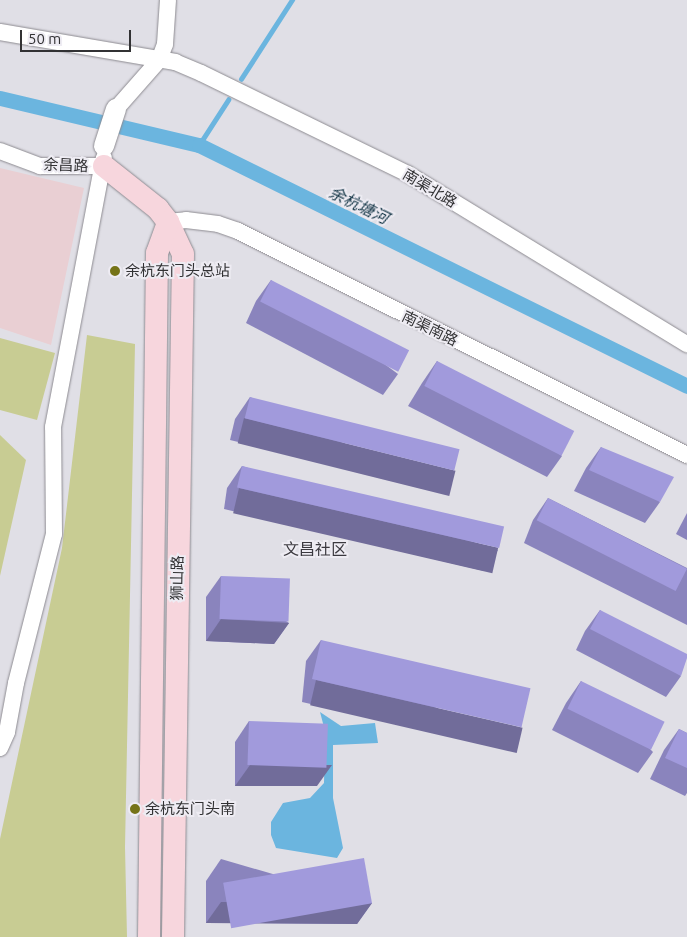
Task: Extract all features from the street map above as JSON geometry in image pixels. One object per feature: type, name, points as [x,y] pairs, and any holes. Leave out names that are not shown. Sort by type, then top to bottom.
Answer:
[{"type":"main road","name":"狮山路","points":[[104,156],[158,209],[168,222],[183,254],[173,937]]},
{"type":"main road","name":"狮山路","points":[[149,937],[157,253],[168,222]]},
{"type":"street","points":[[0,748],[8,732],[16,683],[54,534],[53,427],[104,156],[116,109],[159,60],[165,44],[168,0]]},
{"type":"street","name":"南渠北路","points":[[0,32],[175,62],[202,73],[408,174],[687,344]]},
{"type":"street","name":"余昌路","points":[[0,151],[40,166],[104,156]]},
{"type":"street","name":"南渠南路","points":[[168,222],[186,220],[218,224],[238,231],[687,455]]},
{"type":"shaded area","points":[[0,168],[84,188],[51,345],[0,328]]},
{"type":"green space","points":[[87,335],[135,344],[125,847],[127,937],[0,937],[0,839],[62,548]]},
{"type":"green space","points":[[0,338],[55,353],[37,420],[0,410]]},
{"type":"green space","points":[[0,435],[26,460],[0,576]]},
{"type":"water","points":[[320,712],[341,726],[375,723],[378,743],[333,745],[333,798],[343,848],[337,858],[276,848],[271,835],[271,822],[283,803],[310,798],[324,783],[325,731]]},
{"type":"building","points":[[271,280],[409,350],[398,372],[260,301]]},
{"type":"building","points":[[437,361],[574,431],[562,456],[424,386]]},
{"type":"building","points":[[250,397],[460,449],[454,471],[245,418]]},
{"type":"building","points":[[601,447],[674,477],[660,502],[589,470]]},
{"type":"building","points":[[242,466],[504,527],[499,548],[237,487]]},
{"type":"building","points":[[548,498],[687,569],[676,591],[537,520]]},
{"type":"building","points":[[221,576],[290,578],[288,621],[219,619]]},
{"type":"building","points":[[600,610],[687,654],[681,676],[590,629]]},
{"type":"building","points":[[321,640],[530,688],[521,727],[312,679]]},
{"type":"building","points":[[581,681],[665,722],[651,750],[567,709]]},
{"type":"building","points":[[249,721],[328,724],[326,768],[247,765]]},
{"type":"building","points":[[679,729],[687,733],[687,768],[665,758]]},
{"type":"building","points":[[364,858],[372,903],[231,928],[223,883]]},
{"type":"waterway","points":[[241,79],[292,0]]},
{"type":"waterway","name":"余杭塘河","points":[[0,98],[199,145],[687,386]]},
{"type":"waterway","points":[[199,145],[228,100]]},
{"type":"place","name":"余杭东门头总站","points":[[115,271]]},
{"type":"place","name":"余杭东门头南","points":[[135,809]]},
{"type":"district","name":"文昌社区","points":[[315,549]]}]
